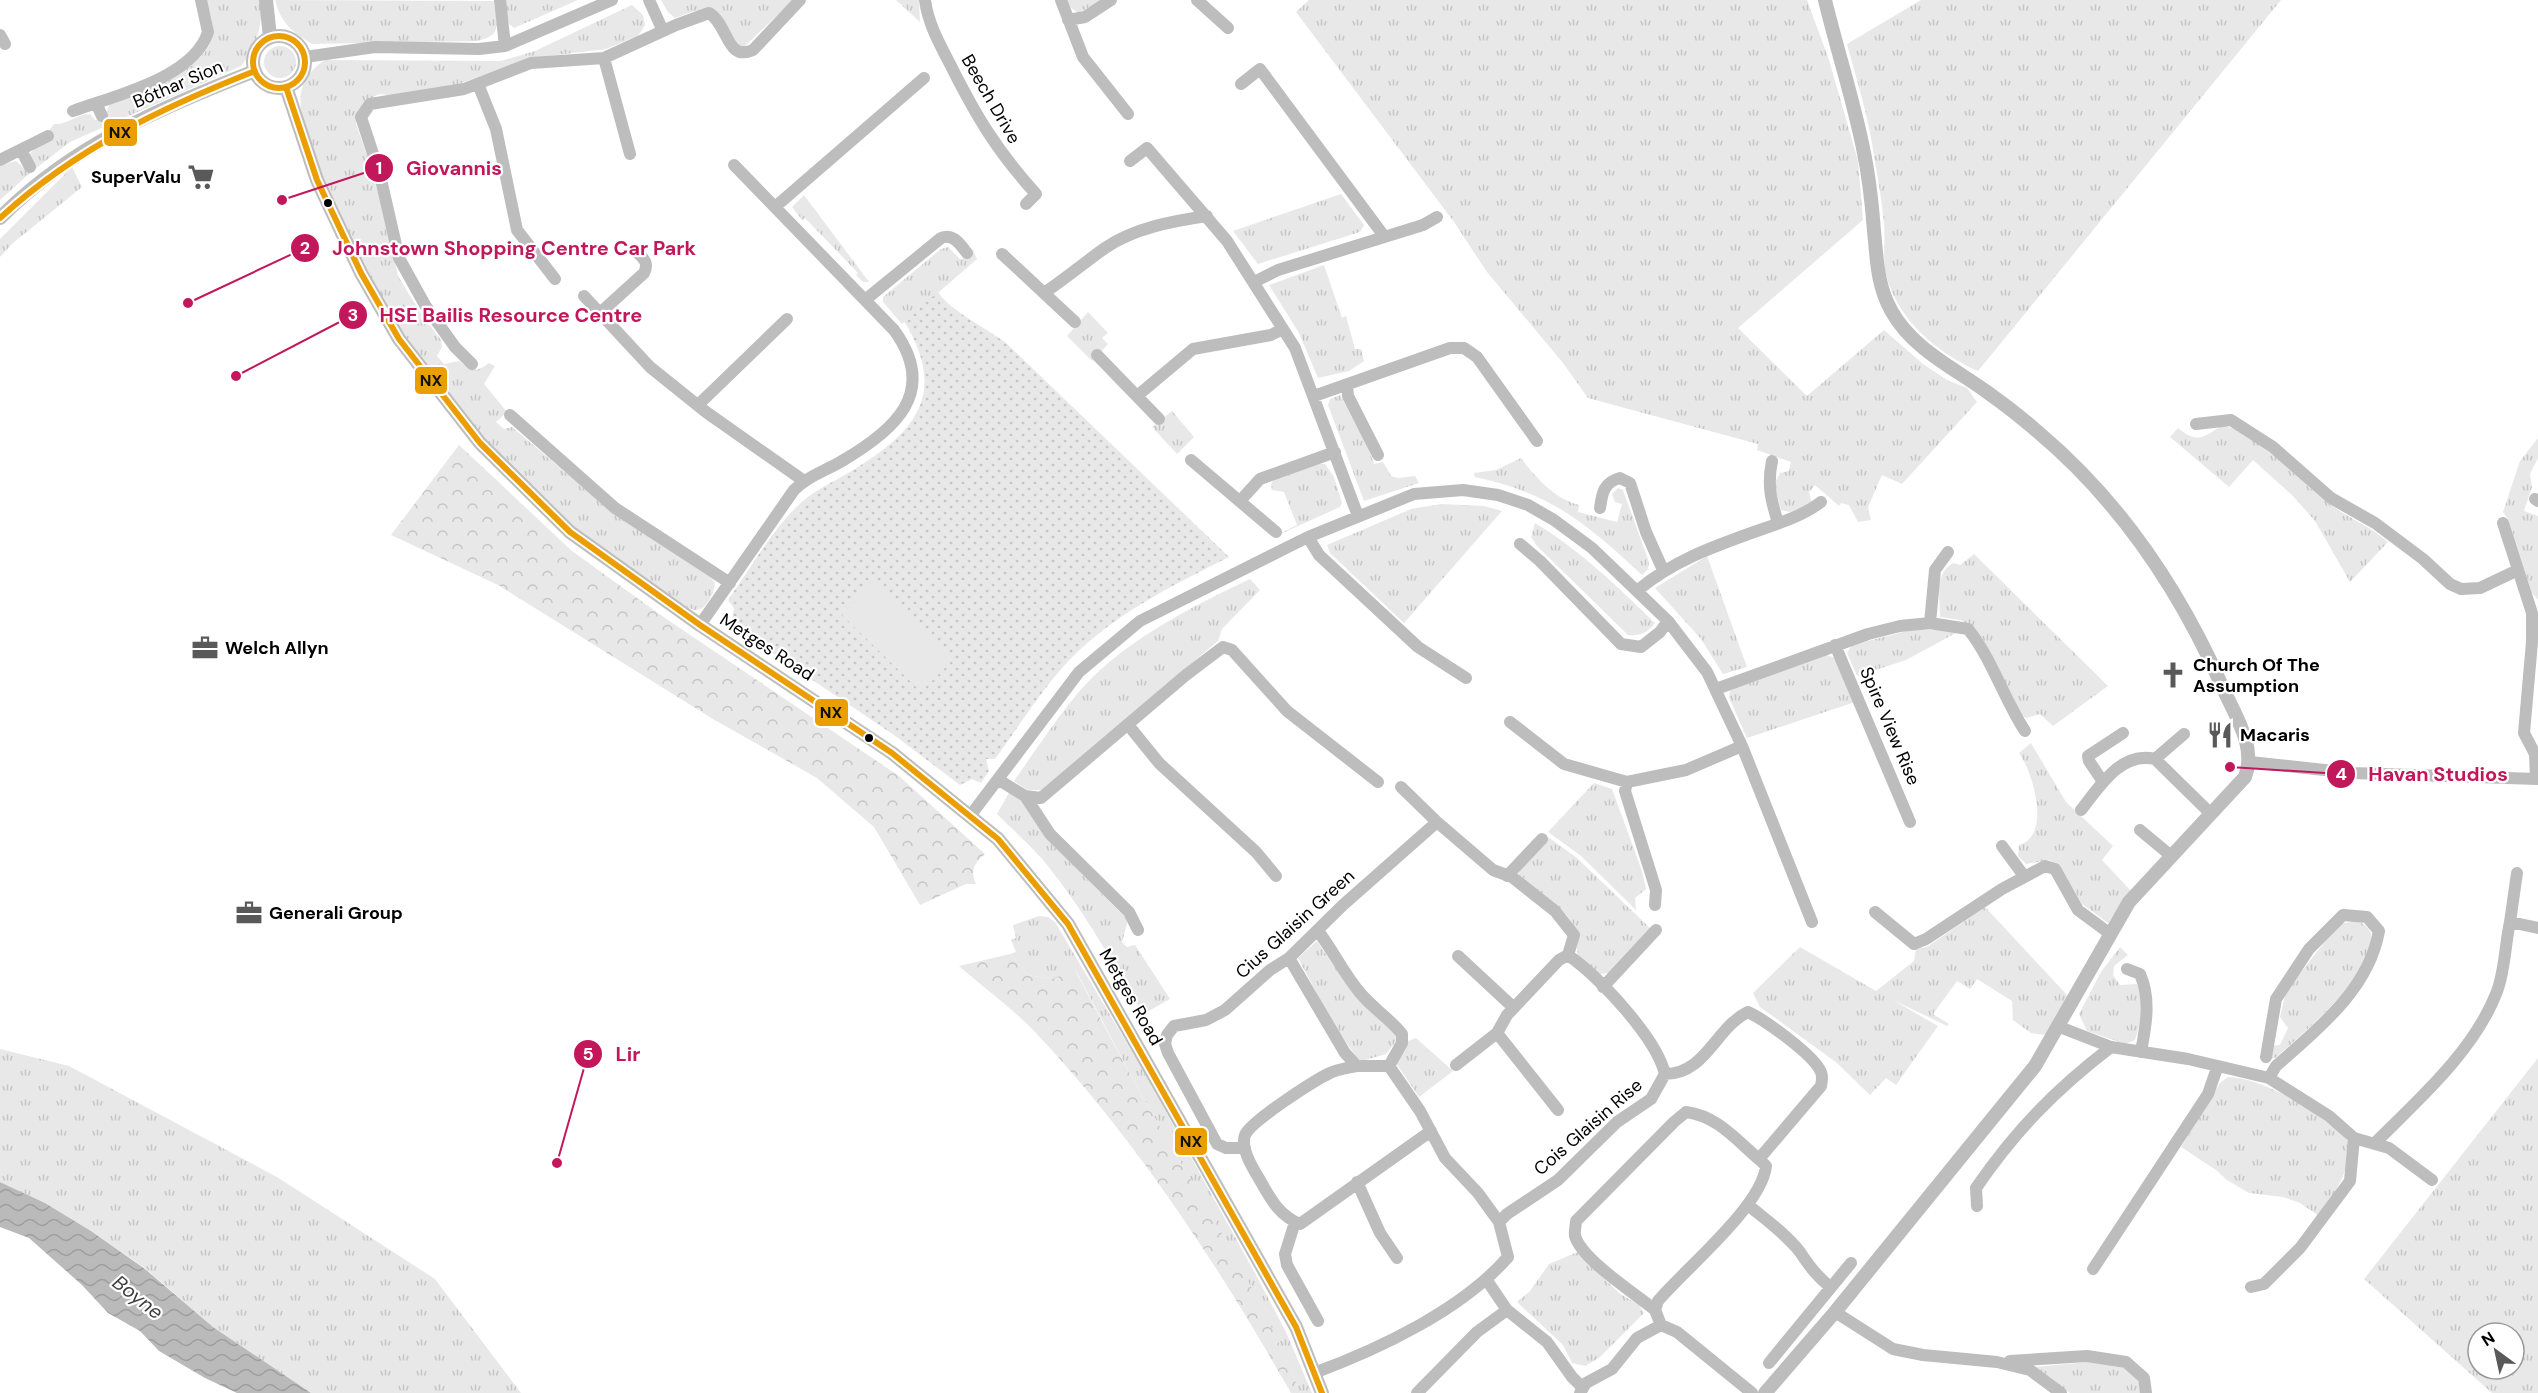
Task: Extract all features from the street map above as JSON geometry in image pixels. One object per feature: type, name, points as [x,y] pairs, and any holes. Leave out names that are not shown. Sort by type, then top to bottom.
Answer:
[{"type":"street","points":[[73,111],[155,83],[195,52],[208,32],[201,0]]},
{"type":"street","points":[[266,0],[270,37]]},
{"type":"street","points":[[500,0],[505,46]]},
{"type":"street","points":[[305,57],[375,47],[479,49],[505,46],[612,0]]},
{"type":"street","points":[[649,0],[663,31]]},
{"type":"street","points":[[472,364],[424,306],[399,258],[380,175],[361,117],[370,104],[404,100],[478,84],[531,63],[604,58],[709,13],[722,24],[731,46],[737,52],[745,54],[753,51],[800,0]]},
{"type":"street","name":"Beech Drive","points":[[925,0],[929,22],[976,117],[1002,156],[1036,194],[1026,204]]},
{"type":"street","points":[[1061,0],[1083,57],[1128,114]]},
{"type":"street","points":[[1068,20],[1085,17],[1111,0]]},
{"type":"street","points":[[1197,0],[1228,28]]},
{"type":"street","points":[[1766,1393],[1835,1312],[2035,1066],[2109,933],[2129,902],[2170,855],[2245,777],[2250,762],[2246,740],[2198,633],[2173,588],[2129,526],[2088,480],[2039,433],[1987,392],[1931,354],[1915,340],[1893,314],[1882,291],[1876,267],[1872,203],[1863,149],[1825,0]]},
{"type":"street","points":[[283,36],[292,39],[300,45],[305,57],[301,76],[286,87],[268,85],[255,71],[253,61],[257,48],[270,37],[283,36]]},
{"type":"street","points":[[604,58],[630,154]]},
{"type":"street","points":[[1241,84],[1260,69],[1384,236]]},
{"type":"street","name":"Bóthar Sion","points":[[0,218],[46,178],[99,141],[147,115],[255,71]]},
{"type":"street","points":[[775,207],[924,78]]},
{"type":"street","points":[[478,84],[496,129],[517,230],[555,279]]},
{"type":"street","name":"Metges Road","points":[[286,87],[317,180],[344,239],[393,329],[422,371],[480,443],[570,531],[700,625],[892,753],[998,839],[1068,924],[1296,1326],[1322,1393]]},
{"type":"street","points":[[96,103],[102,116]]},
{"type":"street","points":[[0,160],[48,136]]},
{"type":"street","points":[[1130,161],[1147,148],[1207,216],[1254,282],[1295,348],[1358,516]]},
{"type":"street","points":[[21,150],[30,167]]},
{"type":"street","points":[[700,625],[786,500],[804,481],[883,435],[903,413],[913,390],[912,366],[902,342],[865,300],[734,165]]},
{"type":"street","points":[[1044,293],[1072,275],[1106,248],[1134,233],[1178,220],[1207,216]]},
{"type":"street","points":[[1254,282],[1278,270],[1423,225],[1437,217]]},
{"type":"street","points":[[865,300],[946,236],[955,239],[967,253]]},
{"type":"street","points":[[600,313],[644,273],[646,261],[637,252]]},
{"type":"street","points":[[1002,254],[1075,322]]},
{"type":"street","points":[[584,296],[650,367],[698,405],[804,481]]},
{"type":"street","points":[[698,405],[787,319]]},
{"type":"street","points":[[1137,396],[1192,349],[1272,335],[1282,329]]},
{"type":"street","points":[[1314,396],[1450,348],[1464,348],[1477,357],[1536,441]]},
{"type":"street","points":[[1097,355],[1159,419]]},
{"type":"street","points":[[1347,385],[1348,396],[1378,455]]},
{"type":"street","points":[[510,415],[615,508],[730,583]]},
{"type":"street","points":[[2196,424],[2231,420],[2273,447],[2331,498],[2375,524],[2423,560],[2450,584],[2461,589],[2480,588],[2518,570]]},
{"type":"street","points":[[1240,501],[1260,479],[1335,452]]},
{"type":"street","points":[[1191,460],[1276,532]]},
{"type":"street","points":[[1772,461],[1768,479],[1769,494],[1778,523]]},
{"type":"street","points":[[1600,508],[1604,487],[1610,482],[1620,478],[1630,483],[1646,532],[1663,570]]},
{"type":"street","points":[[969,816],[999,780],[1079,672],[1140,621],[1308,537],[1358,516],[1425,491],[1463,490],[1498,495],[1528,505],[1563,526],[1638,590],[1668,621],[1707,672],[1716,689],[1742,746],[1812,922]]},
{"type":"street","points":[[1638,590],[1663,570],[1807,513],[1821,502]]},
{"type":"street","points":[[2250,762],[2353,773],[2537,779],[2535,754],[2524,733],[2535,612],[2518,570],[2504,524]]},
{"type":"street","points":[[1308,537],[1319,555],[1418,647],[1466,678]]},
{"type":"street","points":[[1520,544],[1540,561],[1621,644],[1641,647],[1660,632],[1668,621]]},
{"type":"street","points":[[1930,623],[1935,570],[1948,552]]},
{"type":"street","points":[[1716,689],[1868,634],[1930,623],[1968,629],[1978,642],[2007,701],[2025,730]]},
{"type":"street","name":"Spire View Rise","points":[[1835,645],[1910,822]]},
{"type":"street","points":[[999,780],[1025,796],[1041,798],[1129,726],[1186,675],[1223,647],[1232,650],[1287,711],[1378,782]]},
{"type":"street","points":[[1510,722],[1564,764],[1626,782],[1686,770],[1742,746]]},
{"type":"street","points":[[1129,726],[1159,763],[1256,852],[1276,876]]},
{"type":"street","points":[[2103,782],[2088,756],[2123,733]]},
{"type":"street","points":[[2155,759],[2184,734]]},
{"type":"street","points":[[2081,810],[2103,782],[2130,758],[2145,757],[2155,759],[2210,813]]},
{"type":"street","points":[[1626,782],[1625,791],[1656,890],[1656,905]]},
{"type":"street","points":[[1401,787],[1437,822],[1493,870],[1533,893],[1566,923],[1574,935],[1568,955],[1559,960],[1514,1008],[1497,1033],[1456,1065]]},
{"type":"street","points":[[1025,796],[1050,834],[1129,912],[1138,930]]},
{"type":"street","name":"Cius Glaisin Green","points":[[1245,1148],[1226,1148],[1218,1144],[1168,1053],[1165,1044],[1167,1035],[1174,1026],[1206,1020],[1225,1010],[1270,970],[1289,958],[1343,905],[1437,822]]},
{"type":"street","points":[[2140,830],[2170,855]]},
{"type":"street","points":[[1507,876],[1542,839]]},
{"type":"street","points":[[2002,846],[2024,876]]},
{"type":"street","points":[[1875,912],[1914,944],[1926,939],[2024,876],[2045,867],[2055,869],[2078,910],[2109,933]]},
{"type":"street","points":[[2375,1143],[2447,1068],[2478,1029],[2497,993],[2517,873]]},
{"type":"street","points":[[2266,1057],[2276,999],[2309,949],[2343,915],[2367,917],[2379,931],[2375,952],[2352,993],[2276,1066],[2269,1078]]},
{"type":"street","points":[[2510,922],[2538,928]]},
{"type":"street","points":[[1604,987],[1656,930]]},
{"type":"street","points":[[1318,931],[1341,969],[1364,997],[1393,1022],[1402,1034],[1402,1043],[1389,1066]]},
{"type":"street","name":"Cois Glaisin Rise","points":[[1499,1222],[1507,1214],[1558,1180],[1617,1122],[1651,1100],[1665,1074],[1661,1060],[1604,987],[1568,955]]},
{"type":"street","points":[[1458,956],[1514,1008]]},
{"type":"street","points":[[1289,958],[1332,1033],[1357,1066]]},
{"type":"street","points":[[2127,969],[2140,974],[2146,987],[2148,1018],[2141,1052]]},
{"type":"street","points":[[1665,1074],[1686,1071],[1700,1060],[1738,1017],[1748,1012],[1765,1019],[1818,1065],[1823,1078],[1821,1086],[1759,1159]]},
{"type":"street","points":[[2058,1026],[2110,1047],[2188,1059],[2217,1068],[2269,1078],[2329,1116],[2354,1138],[2389,1148],[2432,1180]]},
{"type":"street","points":[[1497,1033],[1558,1110]]},
{"type":"street","points":[[1977,1206],[1976,1188],[1996,1158],[2039,1107],[2110,1047]]},
{"type":"street","points":[[1389,1066],[1357,1066],[1330,1073],[1268,1112],[1250,1128],[1245,1136],[1245,1148],[1270,1199],[1287,1219],[1300,1224],[1431,1131]]},
{"type":"street","points":[[1314,1373],[1377,1347],[1450,1305],[1486,1279],[1508,1257],[1499,1222],[1467,1180],[1445,1158],[1431,1131],[1389,1066]]},
{"type":"street","points":[[2093,1269],[2208,1094],[2217,1068]]},
{"type":"street","points":[[1655,1310],[1667,1291],[1748,1205],[1764,1178],[1766,1166],[1710,1117],[1686,1112],[1576,1221],[1575,1236],[1585,1251],[1623,1287],[1655,1310],[1661,1325],[1677,1332],[1752,1393]]},
{"type":"street","points":[[2251,1287],[2264,1284],[2300,1248],[2350,1181],[2354,1138]]},
{"type":"street","points":[[1358,1182],[1380,1233],[1397,1258]]},
{"type":"street","points":[[1748,1205],[1780,1232],[1800,1252],[1812,1271],[1830,1287]]},
{"type":"street","points":[[1294,1222],[1285,1254],[1287,1265],[1318,1322]]},
{"type":"street","points":[[1769,1363],[1851,1263]]},
{"type":"street","points":[[1486,1279],[1507,1310],[1547,1342],[1582,1391],[1586,1383],[1612,1369],[1637,1338],[1661,1325]]},
{"type":"street","points":[[1417,1393],[1477,1332],[1507,1310]]},
{"type":"street","points":[[1835,1312],[1893,1348],[1923,1355],[1997,1362],[2030,1370],[2061,1393]]},
{"type":"street","points":[[1997,1362],[2087,1356],[2126,1362],[2144,1378],[2145,1393]]},
{"type":"green space","points":[[206,0],[261,0],[258,35],[247,59],[241,66],[70,142],[0,200],[0,165],[16,161],[24,168],[30,154],[54,124],[63,123],[85,114],[90,114],[95,120],[104,117],[110,104],[170,79],[197,60],[207,49],[213,32]]},
{"type":"green space","points":[[275,0],[494,1],[497,22],[495,32],[491,36],[476,41],[312,44],[288,26],[280,15]]},
{"type":"green space","points":[[504,0],[578,0],[514,28],[509,24]]},
{"type":"green space","points":[[661,0],[793,0],[744,47],[739,47],[727,25],[717,13],[704,10],[675,18],[668,12]]},
{"type":"green space","points":[[896,0],[919,0],[920,22]]},
{"type":"green space","points":[[1067,0],[1103,0],[1078,13],[1070,7]]},
{"type":"green space","points":[[1309,0],[1807,0],[1829,60],[1858,161],[1863,220],[1738,328],[1807,396],[1884,330],[1923,364],[1947,380],[1967,388],[1977,402],[1902,484],[1882,475],[1868,507],[1871,520],[1858,522],[1849,505],[1841,503],[1839,506],[1815,485],[1809,492],[1812,504],[1790,512],[1781,510],[1774,484],[1780,473],[1789,471],[1791,462],[1757,450],[1758,444],[1588,398],[1563,363],[1487,272],[1454,222],[1296,12]]},
{"type":"green space","points":[[1921,0],[2281,0],[1978,371],[1948,355],[1921,333],[1900,306],[1892,291],[1885,269],[1883,215],[1872,142],[1847,44]]},
{"type":"green space","points":[[632,5],[643,15],[645,25],[638,36],[606,49],[531,58],[453,86],[395,96],[379,94],[363,103],[356,124],[378,186],[398,276],[423,317],[441,340],[442,347],[437,356],[444,364],[459,361],[474,370],[489,363],[495,366],[484,384],[507,412],[496,422],[504,429],[512,427],[571,477],[655,541],[711,578],[715,583],[711,596],[703,607],[695,610],[676,600],[587,537],[501,458],[462,414],[426,368],[393,319],[364,268],[338,215],[317,161],[301,107],[304,82],[312,71],[325,60],[501,61],[535,51]]},
{"type":"green space","points":[[280,46],[291,51],[296,62],[291,73],[280,78],[269,73],[264,62],[269,51]]},
{"type":"green space","points":[[72,167],[82,187],[13,243],[0,257],[0,239]]},
{"type":"green space","points":[[1341,194],[1364,225],[1360,232],[1258,264],[1233,231]]},
{"type":"green space","points":[[804,195],[869,282],[863,282],[856,275],[858,273],[805,218],[802,220],[792,207]]},
{"type":"green space","points":[[948,247],[961,260],[973,250],[977,259],[902,324],[883,302],[883,297],[941,249]]},
{"type":"green space","points":[[1324,265],[1342,318],[1346,316],[1355,349],[1361,349],[1364,361],[1349,371],[1318,378],[1299,333],[1269,285]]},
{"type":"green space","points":[[938,292],[959,312],[1005,342],[1229,557],[1141,604],[1081,649],[1063,667],[1036,701],[995,759],[986,759],[989,771],[981,783],[972,779],[960,785],[894,735],[731,625],[734,608],[728,600],[772,535],[792,511],[814,493],[873,457],[908,427],[918,410],[924,391],[924,370],[917,347],[904,321]]},
{"type":"green space","points":[[1088,312],[1108,333],[1102,338],[1108,344],[1092,361],[1067,336]]},
{"type":"green space","points":[[1340,395],[1367,445],[1374,464],[1383,462],[1391,476],[1398,478],[1415,476],[1419,483],[1364,501],[1328,405],[1330,399]]},
{"type":"green space","points":[[1172,411],[1194,437],[1177,454],[1152,427]]},
{"type":"green space","points":[[2221,426],[2247,435],[2275,456],[2333,507],[2388,542],[2350,582],[2315,521],[2293,496],[2253,460],[2229,487],[2170,437],[2178,428],[2190,436],[2199,437]]},
{"type":"green space","points":[[2538,438],[2538,458],[2530,474],[2532,487],[2524,511],[2538,516],[2538,600],[2532,593],[2508,519],[2503,512],[2520,461]]},
{"type":"green space","points":[[459,445],[572,551],[662,616],[899,776],[985,854],[974,868],[973,875],[976,884],[966,884],[920,905],[874,827],[817,778],[713,719],[498,585],[391,535]]},
{"type":"green space","points":[[1521,458],[1539,480],[1554,493],[1579,505],[1578,512],[1617,522],[1622,504],[1615,502],[1612,494],[1618,488],[1623,490],[1649,562],[1648,569],[1642,575],[1585,526],[1547,502],[1502,484],[1475,477],[1474,473],[1496,470]]},
{"type":"green space","points":[[1325,464],[1334,477],[1342,503],[1340,507],[1267,540],[1297,525],[1284,492],[1272,490],[1271,484],[1274,479]]},
{"type":"green space","points":[[1441,504],[1484,506],[1502,511],[1404,623],[1330,553],[1327,545],[1411,509]]},
{"type":"green space","points":[[1535,523],[1568,545],[1598,570],[1655,623],[1643,633],[1628,635],[1537,546],[1531,537]]},
{"type":"green space","points":[[1974,554],[2108,686],[2053,726],[2040,714],[2026,718],[2017,711],[1971,626],[1960,620],[1940,617],[1939,587],[1943,573],[1953,563],[1960,565]]},
{"type":"green space","points":[[1707,556],[1747,667],[1723,674],[1701,639],[1655,588]]},
{"type":"green space","points":[[1250,579],[1260,590],[1222,629],[1218,641],[1042,790],[1027,790],[1014,781],[1073,699],[1110,661],[1154,630]]},
{"type":"green space","points":[[875,580],[955,658],[921,692],[842,615]]},
{"type":"green space","points":[[1915,629],[1946,630],[1956,633],[1906,660],[1857,676],[1847,653],[1852,645]]},
{"type":"green space","points":[[1826,655],[1836,658],[1855,702],[1747,738],[1729,698],[1730,690]]},
{"type":"green space","points":[[2031,743],[2066,802],[2113,846],[2102,860],[2131,891],[2108,923],[2082,904],[2058,864],[2049,860],[2026,864],[2018,856],[2019,845],[2029,839],[2035,830],[2037,817],[2034,788],[2030,774],[2019,753]]},
{"type":"green space","points":[[1594,783],[1612,789],[1642,871],[1646,889],[1635,898],[1636,910],[1581,856],[1548,832]]},
{"type":"green space","points":[[1010,791],[1023,800],[1055,847],[1128,920],[1122,942],[1127,947],[1135,945],[1170,999],[1145,1013],[1139,1008],[1070,895],[1043,860],[997,814]]},
{"type":"green space","points":[[1548,837],[1577,858],[1652,930],[1608,973],[1600,974],[1583,961],[1577,951],[1578,935],[1568,917],[1528,885],[1519,874],[1520,868]]},
{"type":"green space","points":[[1985,907],[2068,996],[2046,1035],[2031,1033],[2013,1020],[2012,1001],[1977,979],[1970,989],[1957,981],[1933,1014],[1949,1024],[1947,1026],[1893,1000],[1938,1026],[1896,1085],[1886,1078],[1870,1095],[1837,1063],[1760,1007],[1753,993],[1800,947],[1876,991],[1914,961],[1916,949],[1927,947]]},
{"type":"green space","points":[[1039,916],[1048,917],[1055,922],[1141,1067],[1286,1332],[1312,1393],[1300,1393],[1268,1320],[1141,1094],[1076,971],[1052,979],[1028,975],[1010,954],[1016,952],[1011,940],[1016,938],[1013,925]]},
{"type":"green space","points":[[2357,921],[2370,932],[2371,949],[2361,969],[2324,1013],[2275,1058],[2270,1058],[2271,1046],[2280,1045],[2288,1028],[2280,1017],[2286,991],[2339,924]]},
{"type":"green space","points":[[1317,941],[1350,989],[1396,1034],[1397,1040],[1386,1054],[1362,1061],[1357,1058],[1332,1022],[1298,958]]},
{"type":"green space","points":[[2120,947],[2128,955],[2114,966],[2113,975],[2120,985],[2137,984],[2141,1005],[2135,1040],[2125,1044],[2087,1031],[2079,1014],[2101,972]]},
{"type":"green space","points":[[1010,954],[1028,975],[1052,979],[1075,970],[1131,1076],[1250,1285],[1285,1356],[1300,1393],[1291,1393],[1205,1251],[1141,1159],[1107,1116],[1035,1032],[959,966]]},
{"type":"green space","points":[[1416,1038],[1453,1071],[1419,1097],[1396,1063],[1408,1041]]},
{"type":"green space","points":[[0,1049],[69,1066],[277,1177],[435,1279],[521,1393],[311,1393],[213,1327],[146,1269],[91,1231],[45,1203],[0,1182]]},
{"type":"green space","points":[[2538,1058],[2538,1393],[2492,1393],[2479,1381],[2526,1381],[2526,1321],[2466,1321],[2466,1370],[2364,1279]]},
{"type":"green space","points":[[2228,1077],[2258,1084],[2293,1100],[2326,1121],[2349,1143],[2349,1154],[2344,1173],[2319,1216],[2300,1203],[2283,1197],[2249,1193],[2181,1147],[2220,1083]]},
{"type":"green space","points":[[1578,1252],[1619,1293],[1639,1305],[1644,1313],[1599,1358],[1585,1366],[1572,1363],[1563,1345],[1517,1302],[1530,1291],[1549,1264]]},
{"type":"green space","points":[[2088,1362],[2125,1368],[2141,1382],[2142,1393],[2070,1393],[2034,1367]]},
{"type":"water","name":"Boyne","points":[[0,1182],[45,1203],[91,1231],[145,1269],[213,1327],[311,1393],[237,1393],[205,1378],[159,1351],[140,1331],[108,1313],[82,1285],[29,1238],[0,1227]]},
{"type":"transit line","name":"NX","points":[[279,36],[293,40],[301,48],[305,62],[301,76],[293,84],[279,88],[265,84],[257,76],[253,62],[257,48],[265,40],[279,36]]},
{"type":"transit line","name":"NX","points":[[0,218],[58,171],[120,132],[186,100],[255,71]]},
{"type":"transit line","name":"NX","points":[[286,87],[317,180],[361,273],[399,339],[480,443],[570,532],[700,625],[892,753],[998,839],[1068,924],[1296,1327],[1322,1393]]},
{"type":"place","name":"SuperValu","points":[[201,177]]},
{"type":"place","name":"Giovannis","points":[[282,200]]},
{"type":"place","name":"Johnstown Shopping Centre Car Park","points":[[188,303]]},
{"type":"place","name":"HSE Bailis Resource Centre","points":[[236,376]]},
{"type":"place","name":"Welch Allyn","points":[[205,648]]},
{"type":"place","name":"Church Of The Assumption","points":[[2173,675]]},
{"type":"place","name":"Macaris","points":[[2220,735]]},
{"type":"place","name":"Havan Studios","points":[[2230,767]]},
{"type":"place","name":"Generali Group","points":[[249,913]]},
{"type":"place","name":"Lir","points":[[557,1163]]}]
